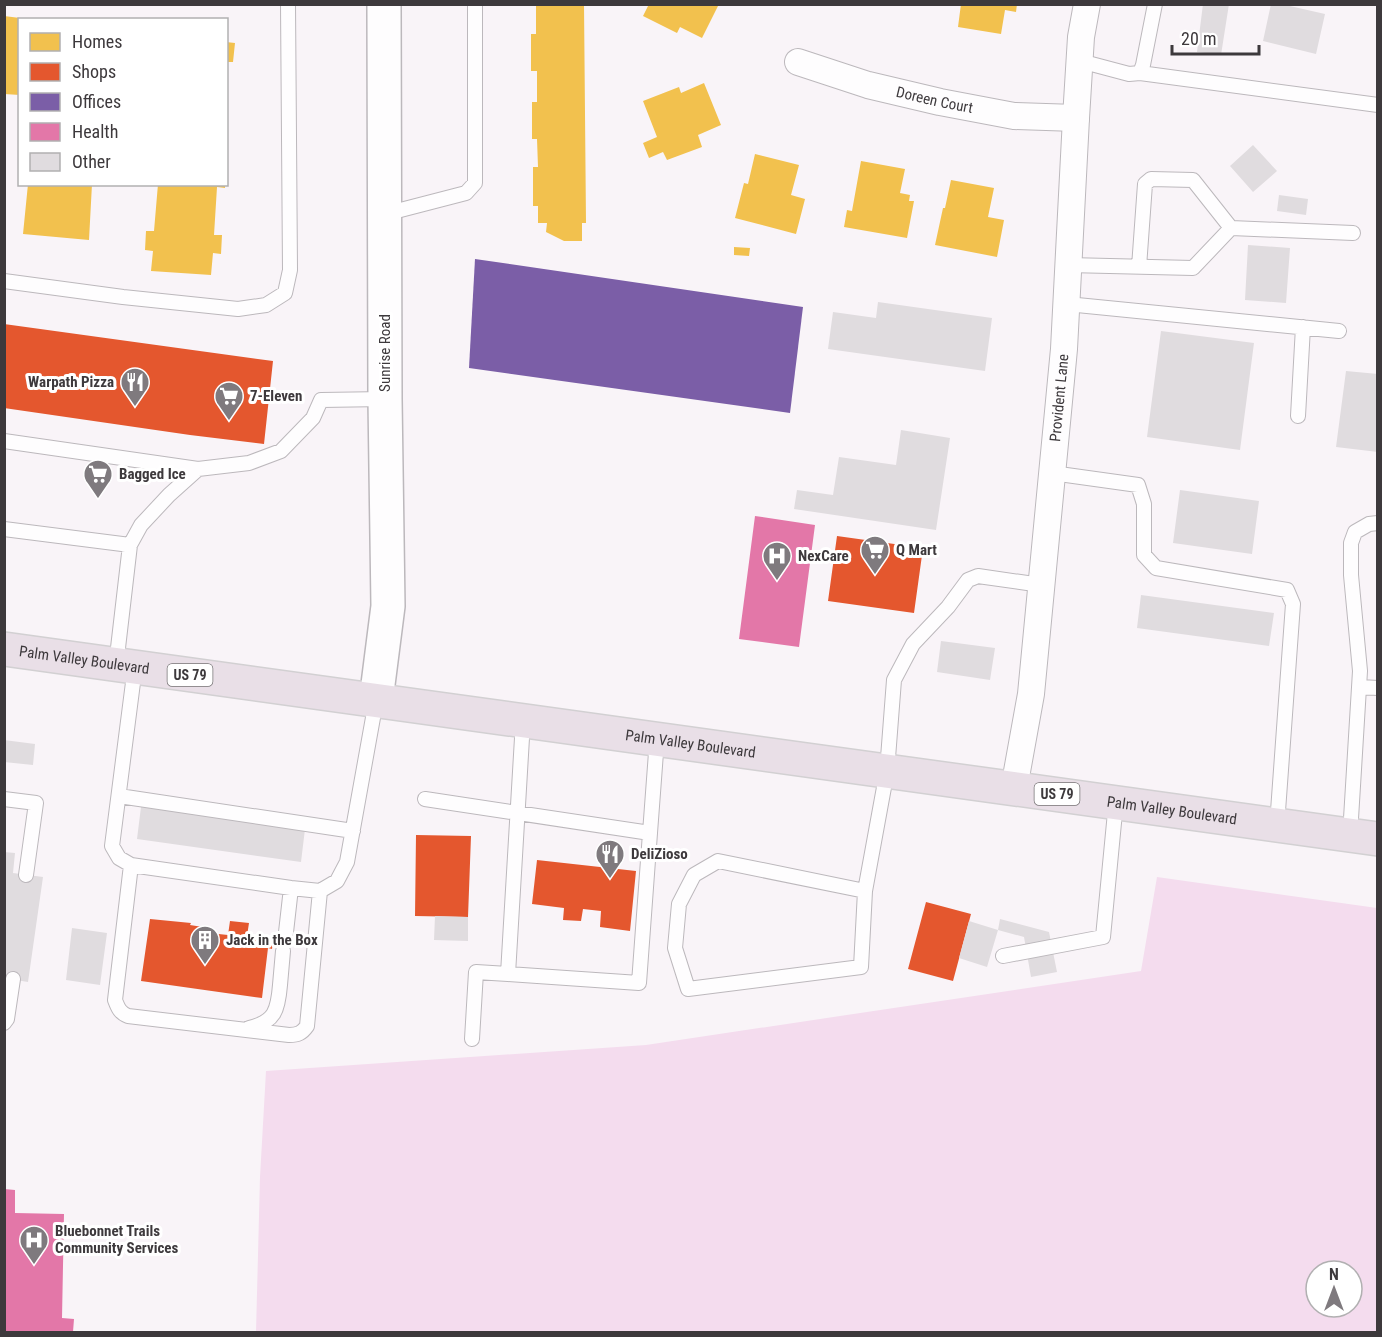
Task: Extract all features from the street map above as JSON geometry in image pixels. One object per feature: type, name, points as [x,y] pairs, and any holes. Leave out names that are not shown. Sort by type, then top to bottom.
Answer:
[{"type":"highway","name":"Palm Valley Boulevard","points":[[4,650],[1364,837]]},
{"type":"main road","name":"Sunrise Road","points":[[376,700],[388,606],[384,4]]},
{"type":"street","name":"Provident Lane","points":[[1014,788],[1031,694],[1064,349],[1081,37],[1086,4]]},
{"type":"street","name":"Doreen Court","points":[[798,62],[868,85],[940,102],[1014,116],[1076,118]]},
{"type":"lane","points":[[4,281],[238,309],[266,305],[285,293],[290,270],[288,4]]},
{"type":"lane","points":[[385,214],[466,193],[475,183],[475,4]]},
{"type":"lane","points":[[1140,73],[1155,4]]},
{"type":"lane","points":[[1080,61],[1129,74],[1140,73],[1377,105]]},
{"type":"lane","points":[[1139,267],[1145,183],[1151,179],[1193,180],[1232,228]]},
{"type":"lane","points":[[1068,265],[1193,268],[1232,228],[1353,233]]},
{"type":"lane","points":[[1067,304],[1339,331]]},
{"type":"lane","points":[[1298,416],[1303,327]]},
{"type":"lane","points":[[4,441],[198,469],[249,463],[281,451],[313,418],[321,400],[385,399]]},
{"type":"lane","points":[[198,469],[141,525],[130,545],[119,796],[112,846],[118,858],[131,865],[291,888],[320,891],[337,881],[347,862],[376,700]]},
{"type":"lane","points":[[1052,473],[1138,485],[1144,504],[1144,555],[1156,568],[1287,590],[1293,604],[1277,825]]},
{"type":"lane","points":[[1364,837],[1360,671],[1350,575],[1350,543],[1355,532],[1369,524],[1377,523]]},
{"type":"lane","points":[[4,529],[130,545]]},
{"type":"lane","points":[[865,891],[718,861],[694,875],[679,904],[675,948],[688,988],[861,967],[865,891],[887,771],[894,680],[913,644],[948,607],[968,580],[978,576],[1041,585]]},
{"type":"lane","points":[[1360,687],[1377,688]]},
{"type":"lane","points":[[508,974],[523,721]]},
{"type":"lane","points":[[472,1039],[476,972],[639,983],[657,739]]},
{"type":"lane","points":[[119,796],[353,831]]},
{"type":"lane","points":[[425,799],[650,833]]},
{"type":"lane","points":[[4,800],[36,803],[26,875]]},
{"type":"lane","points":[[1003,956],[1103,937],[1116,802]]},
{"type":"lane","points":[[131,865],[115,1000],[122,1014],[128,1016],[297,1035],[304,1031],[307,1026],[320,891]]},
{"type":"lane","points":[[244,1029],[258,1026],[269,1020],[279,1004],[291,888]]},
{"type":"lane","points":[[4,1023],[7,1019],[13,979]]},
{"type":"shaded area","points":[[1157,877],[1377,908],[1377,1332],[256,1332],[260,1177],[266,1071],[646,1045],[1141,971]]},
{"type":"building: Homes","points":[[536,4],[584,4],[586,223],[582,223],[582,241],[564,241],[546,232],[547,223],[538,223],[538,206],[533,206],[533,167],[538,167],[537,139],[532,139],[532,102],[537,102],[537,71],[531,71],[531,34],[536,34]]},
{"type":"building: Homes","points":[[649,4],[719,4],[702,38],[680,27],[677,33],[643,16]]},
{"type":"building: Homes","points":[[961,4],[1017,4],[1016,12],[1005,10],[1001,34],[958,27]]},
{"type":"building: Homes","points":[[4,16],[20,18],[18,18],[18,95],[4,94]]},
{"type":"building: Homes","points":[[228,42],[235,43],[233,62],[228,62]]},
{"type":"building: Homes","points":[[704,83],[721,125],[698,135],[702,147],[667,160],[663,152],[649,158],[643,143],[657,137],[643,101],[679,87],[681,93]]},
{"type":"building: Homes","points":[[755,154],[799,165],[791,195],[805,199],[796,234],[735,218],[744,183],[748,184]]},
{"type":"building: Homes","points":[[861,161],[905,169],[900,193],[910,195],[909,201],[914,201],[907,238],[844,227],[847,210],[852,211]]},
{"type":"building: Homes","points":[[951,180],[994,188],[988,217],[1004,220],[997,257],[935,245]]},
{"type":"building: Homes","points":[[28,186],[92,186],[89,240],[23,234]]},
{"type":"building: Homes","points":[[158,186],[225,186],[225,188],[217,187],[214,235],[222,235],[221,254],[213,253],[211,275],[151,271],[153,251],[145,250],[146,231],[154,231]]},
{"type":"building: Homes","points":[[734,247],[750,248],[749,256],[734,255]]},
{"type":"building: Shops","points":[[4,324],[273,361],[264,444],[4,408]]},
{"type":"building: Shops","name":"Q Mart","points":[[837,536],[923,548],[914,613],[828,601]]},
{"type":"building: Shops","points":[[416,835],[471,836],[468,917],[415,916]]},
{"type":"building: Shops","points":[[537,860],[636,871],[630,931],[600,927],[601,911],[583,909],[581,921],[563,920],[564,908],[532,904]]},
{"type":"building: Shops","points":[[926,902],[971,914],[953,981],[908,969]]},
{"type":"building: Shops","name":"Jack in the Box","points":[[150,919],[191,923],[190,925],[209,928],[209,933],[228,935],[230,921],[249,923],[247,936],[273,940],[272,949],[268,948],[262,998],[141,981]]},
{"type":"building: Offices","points":[[475,259],[803,307],[790,413],[469,368]]},
{"type":"building: Health","name":"NexCare","points":[[755,516],[815,525],[799,647],[739,639]]},
{"type":"building: Health","name":"Bluebonnet Trails Community Services","points":[[4,1189],[15,1190],[15,1213],[64,1214],[62,1318],[74,1319],[73,1332],[4,1332]]},
{"type":"building: Other","points":[[1203,4],[1229,4],[1221,55],[1197,52]]},
{"type":"building: Other","points":[[1271,4],[1281,4],[1325,14],[1316,54],[1263,41]]},
{"type":"building: Other","points":[[1253,145],[1277,171],[1253,192],[1230,166]]},
{"type":"building: Other","points":[[1279,195],[1308,199],[1306,215],[1277,211]]},
{"type":"building: Other","points":[[1248,245],[1290,248],[1286,303],[1245,300]]},
{"type":"building: Other","points":[[878,302],[992,318],[985,371],[828,349],[833,312],[876,318]]},
{"type":"building: Other","points":[[1161,331],[1254,343],[1240,450],[1147,437]]},
{"type":"building: Other","points":[[1346,371],[1378,374],[1378,452],[1336,447]]},
{"type":"building: Other","points":[[901,430],[950,438],[936,530],[794,509],[797,490],[833,495],[839,457],[896,465]]},
{"type":"building: Other","points":[[1180,490],[1259,501],[1252,554],[1173,543]]},
{"type":"building: Other","points":[[1141,595],[1274,613],[1269,646],[1137,628]]},
{"type":"building: Other","points":[[941,641],[995,648],[990,680],[937,672]]},
{"type":"building: Other","points":[[4,740],[35,744],[33,765],[4,762]]},
{"type":"building: Other","points":[[141,807],[305,829],[301,862],[137,839]]},
{"type":"building: Other","points":[[4,852],[15,853],[13,873],[43,877],[28,982],[4,978]]},
{"type":"building: Other","points":[[435,916],[468,917],[468,941],[434,940]]},
{"type":"building: Other","points":[[1000,919],[1049,932],[1057,972],[1031,977],[1024,937],[998,930]]},
{"type":"building: Other","points":[[969,921],[998,930],[987,967],[959,958]]},
{"type":"building: Other","points":[[72,928],[107,933],[100,985],[66,980]]},
{"type":"place","name":"Warpath Pizza","points":[[135,408]]},
{"type":"place","name":"7-Eleven","points":[[229,422]]},
{"type":"place","name":"Bagged Ice","points":[[98,500]]},
{"type":"place","name":"Q Mart","points":[[875,576]]},
{"type":"place","name":"NexCare","points":[[777,582]]},
{"type":"place","name":"DeliZioso","points":[[610,880]]},
{"type":"place","name":"Jack in the Box","points":[[205,966]]},
{"type":"place","name":"Bluebonnet Trails Community Services","points":[[34,1266]]}]
